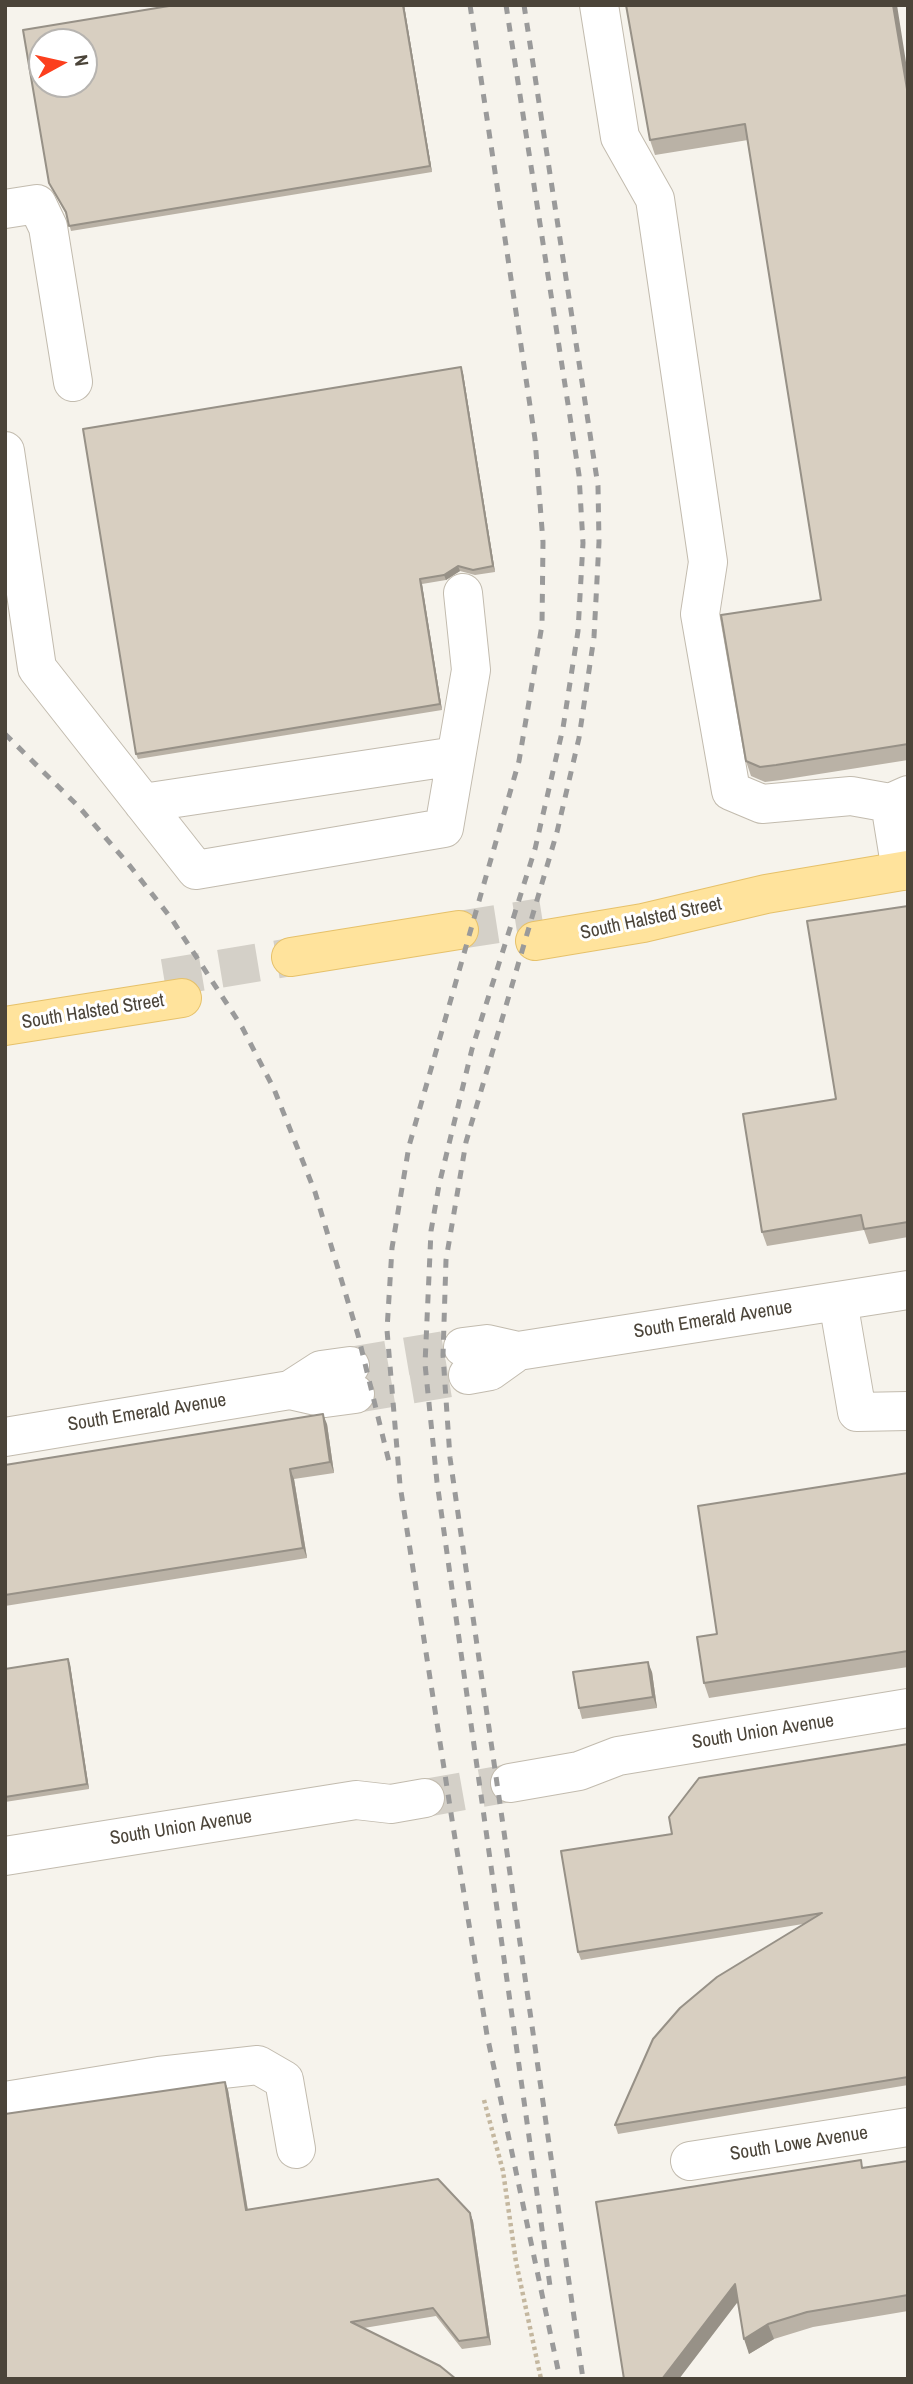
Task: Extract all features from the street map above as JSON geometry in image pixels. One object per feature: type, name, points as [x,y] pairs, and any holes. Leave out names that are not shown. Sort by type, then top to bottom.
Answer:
[{"type":"main road","name":"South Halsted Street","points":[[538,929],[643,923],[766,894],[904,870]]},
{"type":"main road","points":[[297,968],[455,942]]},
{"type":"main road","name":"South Halsted Street","points":[[5,1003],[173,988],[5,1026]]},
{"type":"street","points":[[598,5],[620,137],[655,200],[708,562],[700,614],[731,791],[762,804],[851,796],[899,799],[904,870]]},
{"type":"street","points":[[5,209],[37,204],[48,227],[74,382]]},
{"type":"street","points":[[5,451],[25,641],[143,803],[196,870],[444,828],[471,670],[463,593]]},
{"type":"street","points":[[143,803],[456,756]]},
{"type":"street","name":"South Emerald Avenue","points":[[465,1361],[490,1371],[518,1351],[908,1290]]},
{"type":"street","points":[[838,1301],[857,1412],[908,1411]]},
{"type":"street","name":"South Emerald Avenue","points":[[5,1437],[289,1390],[325,1398],[353,1380]]},
{"type":"street","name":"South Union Avenue","points":[[508,1772],[579,1772],[618,1756],[908,1708]]},
{"type":"street","name":"South Union Avenue","points":[[5,1856],[356,1800],[388,1781],[423,1787]]},
{"type":"street","points":[[5,2101],[159,2076],[258,2065],[285,2080],[296,2149]]},
{"type":"street","name":"South Lowe Avenue","points":[[690,2161],[908,2127]]},
{"type":"path","points":[[484,2100],[503,2171],[516,2262],[541,2379]]},
{"type":"building","points":[[175,5],[403,5],[430,166],[69,226],[66,212],[49,183],[35,98],[98,98],[98,28],[35,28]]},
{"type":"building","points":[[626,5],[893,5],[908,95],[908,744],[760,767],[746,761],[721,615],[821,600],[745,124],[650,140]]},
{"type":"building","points":[[28,29],[28,59],[23,30]]},
{"type":"building","points":[[461,367],[493,566],[473,570],[458,566],[444,575],[420,579],[440,704],[136,754],[83,429]]},
{"type":"building","points":[[908,906],[908,1222],[864,1229],[861,1215],[762,1232],[743,1114],[836,1099],[807,921]]},
{"type":"building","points":[[323,1414],[330,1462],[290,1469],[303,1548],[5,1595],[5,1465]]},
{"type":"building","points":[[908,1473],[908,1651],[704,1683],[697,1637],[717,1634],[698,1506]]},
{"type":"building","points":[[68,1659],[87,1784],[5,1797],[5,1669]]},
{"type":"building","points":[[648,1662],[653,1697],[579,1708],[573,1672]]},
{"type":"building","points":[[908,1744],[908,2077],[615,2125],[653,2039],[680,2008],[717,1977],[822,1913],[578,1952],[561,1851],[672,1834],[669,1817],[699,1778]]},
{"type":"building","points":[[225,2082],[246,2210],[438,2179],[470,2213],[488,2337],[459,2341],[433,2308],[351,2322],[440,2366],[456,2379],[5,2379],[5,2114]]},
{"type":"building","points":[[861,2160],[862,2168],[908,2161],[908,2295],[807,2312],[768,2324],[744,2339],[735,2284],[662,2379],[624,2379],[596,2202]]},
{"type":"tunnel","points":[[459,930],[542,917]]},
{"type":"tunnel","points":[[164,978],[291,957]]},
{"type":"tunnel","points":[[350,1366],[463,1347]]},
{"type":"tunnel","points":[[355,1394],[468,1375]]},
{"type":"tunnel","points":[[425,1798],[510,1783]]},
{"type":"railway","points":[[470,5],[535,439],[543,542],[542,625],[519,761],[409,1146],[392,1248],[387,1330],[400,1485],[487,2035],[560,2379]]},
{"type":"railway","points":[[506,5],[579,475],[583,543],[578,631],[563,728],[535,849],[472,1049],[439,1185],[431,1231],[425,1364],[437,1482],[550,2286]]},
{"type":"railway","points":[[524,5],[598,486],[599,542],[594,637],[579,738],[557,832],[466,1142],[446,1260],[443,1355],[450,1458],[583,2379]]},
{"type":"railway","points":[[5,734],[80,808],[130,866],[171,918],[242,1027],[274,1089],[315,1192],[358,1335],[390,1466]]}]
